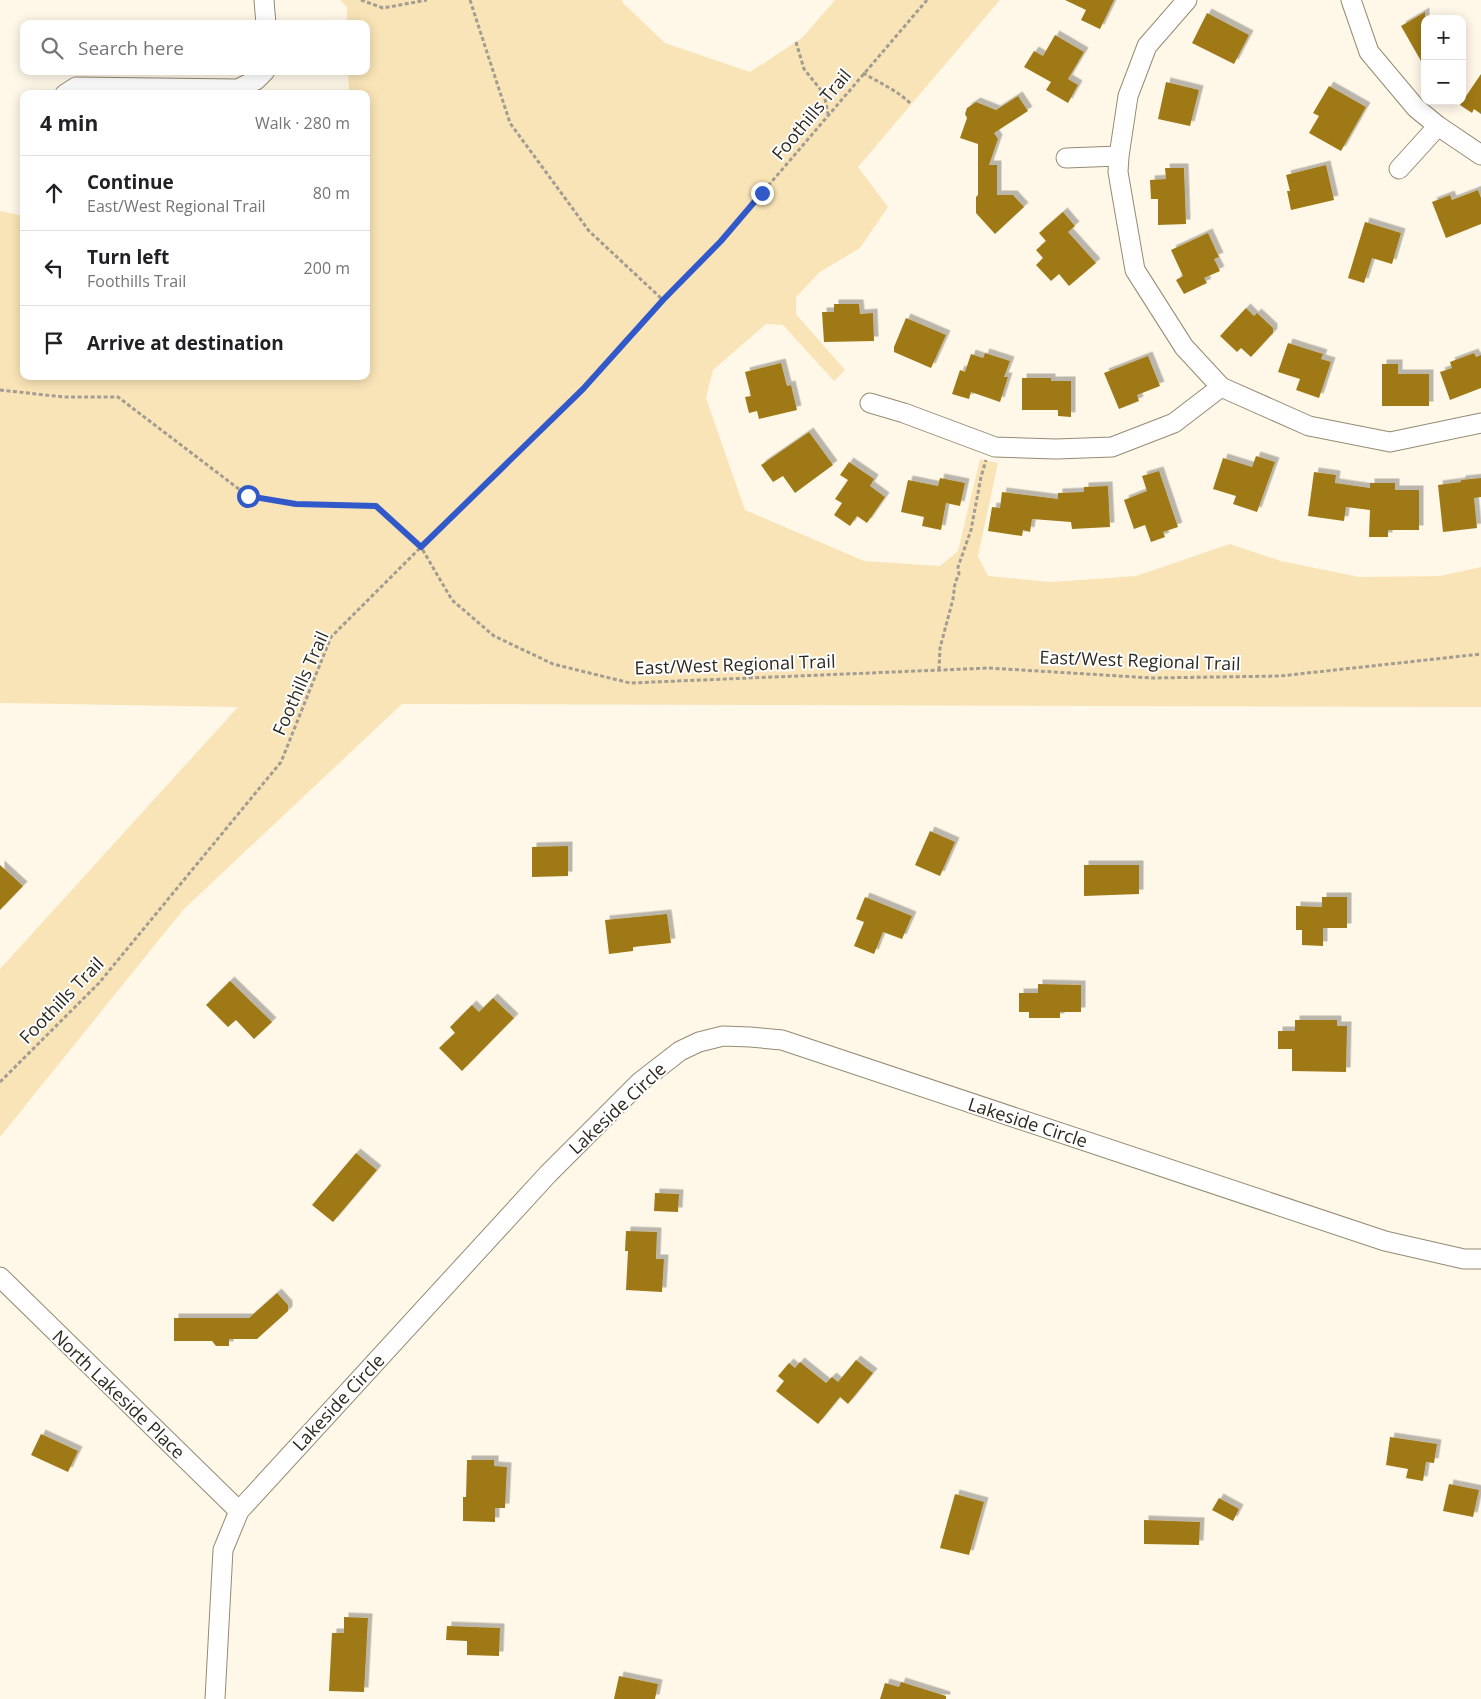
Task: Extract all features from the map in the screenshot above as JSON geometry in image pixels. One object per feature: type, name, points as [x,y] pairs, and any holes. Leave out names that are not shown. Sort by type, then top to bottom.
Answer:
[{"type":"street","points":[[264,0],[266,20]]},
{"type":"street","points":[[1187,0],[1147,46],[1128,96],[1118,172],[1135,270],[1184,347],[1221,387],[1309,426],[1390,442],[1481,423]]},
{"type":"street","points":[[1352,0],[1369,52],[1416,108],[1438,126],[1481,155]]},
{"type":"street","points":[[71,90],[76,87],[238,89],[256,80],[261,75]]},
{"type":"street","points":[[1399,169],[1438,126]]},
{"type":"street","points":[[1066,158],[1119,156]]},
{"type":"street","points":[[870,403],[904,413],[992,446],[1056,449],[1112,447],[1174,423],[1221,387]]},
{"type":"street","name":"Lakeside Circle","points":[[215,1699],[224,1550],[239,1511],[548,1174],[640,1082],[680,1051],[699,1042],[723,1036],[782,1040],[1385,1241],[1464,1259],[1481,1259]]},
{"type":"street","name":"North Lakeside Place","points":[[0,1277],[239,1511]]},
{"type":"path","points":[[361,0],[383,8],[427,0]]},
{"type":"path","points":[[470,0],[510,123],[589,231],[663,300]]},
{"type":"path","name":"Foothills Trail","points":[[0,1082],[99,983],[281,762],[331,638],[583,389],[663,300],[721,241],[927,0]]},
{"type":"path","points":[[796,42],[804,69],[824,94],[828,115]]},
{"type":"path","points":[[863,73],[891,90],[900,93],[912,104]]},
{"type":"path","name":"East/West Regional Trail","points":[[0,390],[64,397],[118,397],[248,496],[296,504],[376,506],[421,547],[452,600],[494,636],[553,664],[630,683],[989,668],[1152,678],[1280,676],[1481,654]]},
{"type":"path","points":[[939,670],[940,648],[953,599],[955,583],[959,574],[958,567],[971,530],[981,477],[992,446]]},
{"type":"shaded area","points":[[340,0],[622,0],[665,43],[750,72],[802,38],[835,0],[1000,0],[858,167],[888,207],[860,248],[820,272],[796,297],[796,314],[845,370],[834,381],[783,325],[766,324],[713,370],[706,398],[745,510],[864,561],[940,566],[958,551],[980,459],[998,463],[978,556],[988,576],[1052,582],[1136,576],[1230,544],[1281,561],[1359,577],[1440,576],[1481,567],[1481,707],[402,704],[183,910],[0,1137],[0,969],[238,707],[0,703],[0,211],[20,215],[20,380],[370,380],[370,90],[349,90],[348,75],[370,75],[370,20],[347,20],[347,7]]},
{"type":"building","points":[[1065,0],[1114,0],[1100,29],[1081,20],[1086,10]]},
{"type":"building","points":[[1425,12],[1425,15],[1421,15],[1421,61],[1401,26]]},
{"type":"building","points":[[1207,13],[1249,35],[1234,64],[1192,43]]},
{"type":"building","points":[[1055,35],[1084,52],[1068,79],[1078,85],[1068,103],[1046,90],[1051,82],[1024,67],[1034,51],[1043,56]]},
{"type":"building","points":[[1481,74],[1481,114],[1474,109],[1472,113],[1460,105],[1466,105],[1466,96]]},
{"type":"building","points":[[1166,82],[1199,90],[1190,126],[1158,119]]},
{"type":"building","points":[[1329,86],[1366,107],[1341,151],[1309,133],[1319,116],[1313,113]]},
{"type":"building","points":[[1018,96],[1028,111],[994,133],[998,139],[989,165],[997,165],[997,195],[1013,195],[1024,207],[995,234],[976,213],[978,144],[960,138],[967,118],[965,114],[967,108],[976,102],[996,110]]},
{"type":"building","points":[[1326,165],[1334,200],[1291,210],[1287,191],[1290,191],[1286,175]]},
{"type":"building","points":[[1165,168],[1184,168],[1186,224],[1158,225],[1158,199],[1151,199],[1150,180],[1166,179]]},
{"type":"building","points":[[1478,190],[1481,198],[1481,224],[1446,238],[1432,202],[1450,195],[1452,200]]},
{"type":"building","points":[[1063,212],[1075,226],[1068,232],[1096,263],[1069,286],[1059,274],[1051,281],[1036,265],[1043,258],[1036,250],[1046,241],[1039,233]]},
{"type":"building","points":[[1365,222],[1401,233],[1392,264],[1372,258],[1364,283],[1348,278]]},
{"type":"building","points":[[1208,233],[1219,257],[1214,259],[1220,271],[1204,278],[1207,283],[1184,294],[1176,280],[1183,276],[1171,250]]},
{"type":"building","points":[[834,304],[859,304],[860,314],[873,313],[874,341],[824,342],[822,312],[834,312]]},
{"type":"building","points":[[1246,308],[1254,316],[1257,313],[1273,328],[1273,333],[1251,357],[1241,348],[1237,352],[1220,336]]},
{"type":"building","points":[[906,318],[946,335],[931,368],[894,352],[894,347]]},
{"type":"building","points":[[1288,343],[1323,354],[1321,359],[1331,362],[1319,398],[1296,390],[1300,379],[1278,372]]},
{"type":"building","points":[[985,353],[1010,361],[1004,377],[1008,377],[1000,402],[971,392],[969,399],[952,394],[960,370],[965,372],[971,354],[983,358]]},
{"type":"building","points":[[1474,353],[1476,357],[1481,355],[1481,388],[1450,400],[1440,372],[1452,368],[1450,362]]},
{"type":"building","points":[[1148,356],[1160,386],[1137,395],[1139,401],[1119,409],[1104,373]]},
{"type":"building","points":[[781,363],[787,386],[791,385],[797,410],[759,419],[757,411],[749,413],[745,397],[751,396],[745,372]]},
{"type":"building","points":[[1382,364],[1398,364],[1398,374],[1429,374],[1429,406],[1382,406]]},
{"type":"building","points":[[1022,378],[1051,378],[1051,381],[1071,381],[1071,417],[1058,416],[1058,410],[1022,410]]},
{"type":"building","points":[[809,432],[833,465],[795,493],[783,476],[773,482],[761,465]]},
{"type":"building","points":[[1256,456],[1275,462],[1257,512],[1233,504],[1236,496],[1213,489],[1223,458],[1252,467]]},
{"type":"building","points":[[849,462],[874,479],[870,486],[885,497],[867,523],[857,516],[850,526],[834,515],[842,503],[835,499],[848,480],[840,475]]},
{"type":"building","points":[[1159,471],[1178,527],[1163,532],[1165,537],[1151,542],[1145,525],[1134,529],[1124,500],[1147,491],[1142,476]]},
{"type":"building","points":[[1314,472],[1336,475],[1335,483],[1370,488],[1370,483],[1395,483],[1395,490],[1419,490],[1419,530],[1388,530],[1388,537],[1369,537],[1370,510],[1346,507],[1344,521],[1308,516]]},
{"type":"building","points":[[940,478],[965,483],[960,506],[946,503],[941,530],[922,526],[924,517],[901,512],[908,480],[938,486]]},
{"type":"building","points":[[1481,478],[1481,497],[1474,498],[1477,528],[1443,532],[1438,485]]},
{"type":"building","points":[[1108,486],[1110,527],[1072,529],[1071,522],[1032,519],[1030,532],[1023,530],[1022,536],[988,531],[992,507],[1000,508],[1002,492],[1058,499],[1058,493],[1084,492],[1084,487]]},
{"type":"building","points":[[930,831],[955,842],[940,876],[915,865]]},
{"type":"building","points":[[568,846],[568,876],[532,877],[532,847]]},
{"type":"building","points":[[0,865],[23,886],[0,910]]},
{"type":"building","points":[[1084,865],[1139,865],[1139,894],[1084,896]]},
{"type":"building","points":[[865,897],[912,916],[902,939],[883,932],[874,954],[854,946],[864,922],[856,919]]},
{"type":"building","points":[[1322,897],[1347,897],[1347,928],[1323,928],[1323,946],[1302,945],[1302,930],[1296,930],[1296,906],[1322,907]]},
{"type":"building","points":[[667,914],[671,943],[633,947],[633,951],[609,954],[605,920]]},
{"type":"building","points":[[230,981],[272,1022],[254,1039],[236,1020],[228,1027],[206,1005]]},
{"type":"building","points":[[1038,984],[1081,985],[1081,1012],[1060,1012],[1060,1018],[1029,1018],[1029,1012],[1019,1012],[1019,993],[1038,993]]},
{"type":"building","points":[[493,998],[514,1018],[462,1071],[439,1048],[455,1033],[450,1027],[472,1005],[479,1012]]},
{"type":"building","points":[[1295,1020],[1337,1020],[1337,1026],[1347,1026],[1346,1072],[1292,1071],[1292,1049],[1278,1049],[1278,1031],[1295,1031]]},
{"type":"building","points":[[356,1153],[377,1170],[333,1222],[312,1205]]},
{"type":"building","points":[[655,1193],[679,1194],[678,1212],[654,1211]]},
{"type":"building","points":[[626,1231],[657,1232],[656,1259],[664,1259],[662,1292],[626,1290],[628,1251],[625,1251]]},
{"type":"building","points":[[277,1293],[288,1305],[288,1311],[257,1339],[229,1339],[229,1346],[216,1346],[212,1341],[174,1341],[174,1318],[249,1318]]},
{"type":"building","points":[[856,1360],[873,1373],[848,1404],[840,1397],[818,1424],[776,1391],[784,1381],[778,1376],[789,1363],[795,1368],[800,1362],[826,1383],[832,1377],[838,1382]]},
{"type":"building","points":[[41,1434],[78,1451],[68,1472],[31,1455]]},
{"type":"building","points":[[1390,1437],[1437,1444],[1434,1463],[1426,1462],[1423,1481],[1406,1478],[1408,1469],[1386,1465]]},
{"type":"building","points":[[467,1460],[494,1460],[494,1466],[507,1467],[505,1508],[495,1508],[495,1522],[463,1521],[463,1497],[466,1497]]},
{"type":"building","points":[[1449,1484],[1479,1490],[1473,1517],[1443,1511]]},
{"type":"building","points":[[955,1494],[984,1502],[969,1555],[940,1548]]},
{"type":"building","points":[[1219,1498],[1239,1509],[1233,1521],[1212,1510]]},
{"type":"building","points":[[1144,1520],[1200,1522],[1199,1545],[1144,1544]]},
{"type":"building","points":[[344,1617],[368,1618],[364,1692],[329,1691],[332,1633],[344,1633]]},
{"type":"building","points":[[447,1626],[500,1628],[499,1656],[467,1655],[467,1641],[446,1640]]},
{"type":"building","points":[[619,1676],[658,1684],[655,1699],[614,1699]]},
{"type":"building","points":[[901,1682],[946,1696],[946,1699],[880,1699],[885,1683],[899,1687]]},
{"type":"route","points":[[248,496],[296,504],[376,506],[421,547],[583,389],[663,300],[721,241],[762,193]]}]
